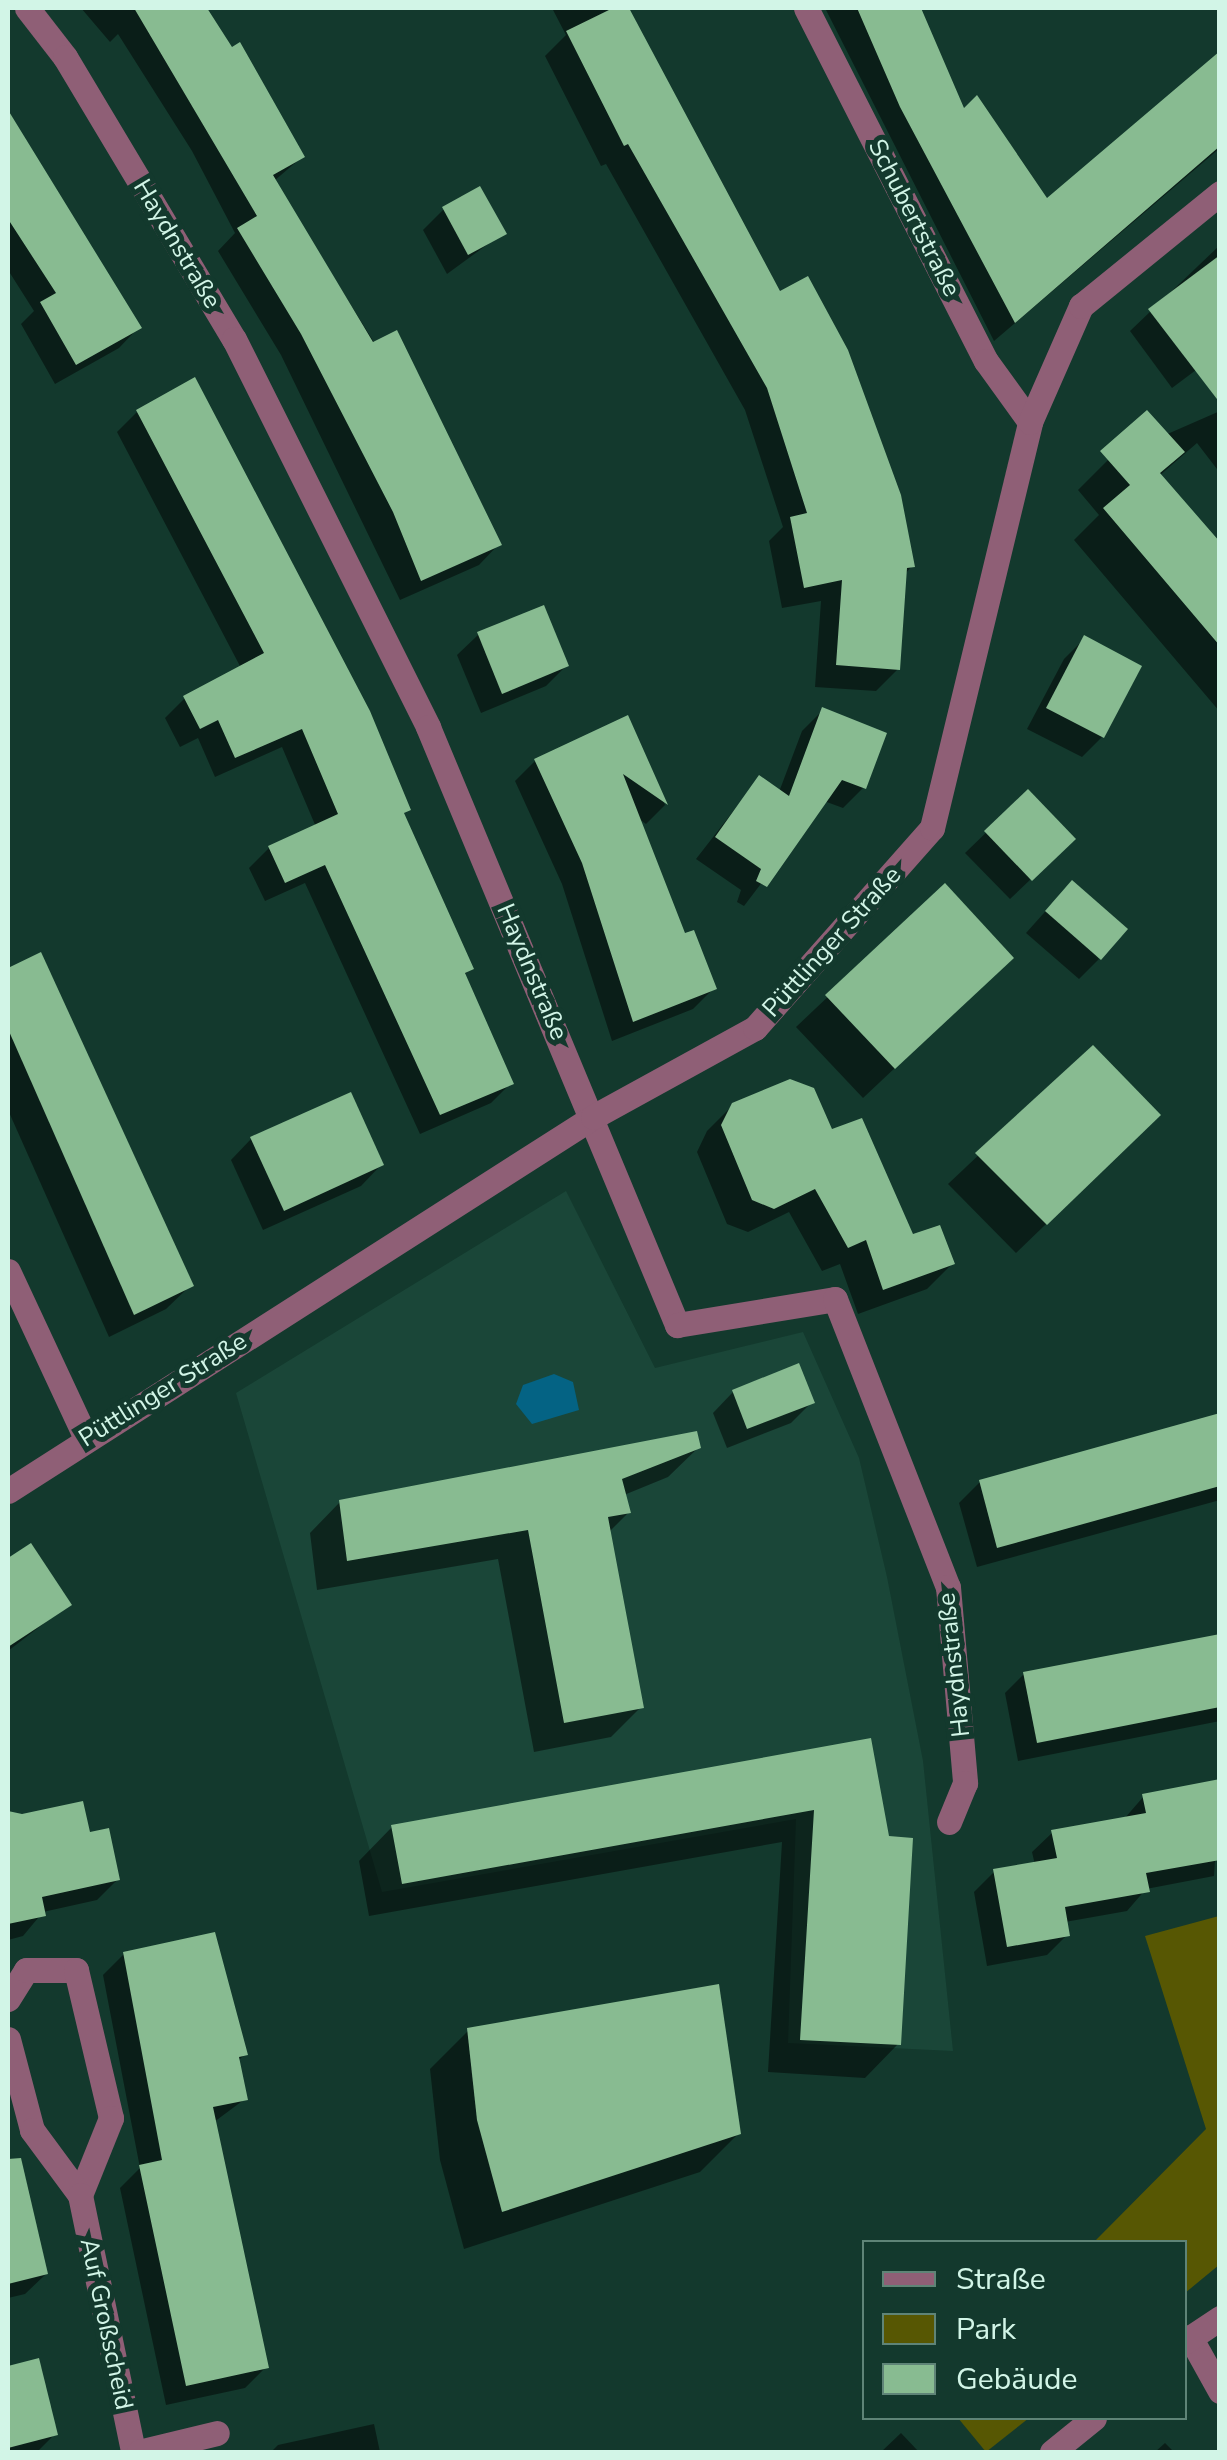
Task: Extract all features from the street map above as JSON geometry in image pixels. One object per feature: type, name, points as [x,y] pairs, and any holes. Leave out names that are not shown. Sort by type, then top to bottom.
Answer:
[{"type":"street","name":"Haydnstraße","points":[[27,8],[65,57],[234,340],[428,727],[678,1326],[835,1298],[948,1587],[965,1783],[949,1822]]},
{"type":"street","name":"Schubertstraße","points":[[806,8],[986,361],[1030,422]]},
{"type":"street","name":"Püttlinger Straße","points":[[8,1491],[593,1118],[756,1028],[932,828],[1030,422],[1080,306],[1220,193]]},
{"type":"street","points":[[8,1271],[86,1438]]},
{"type":"street","points":[[8,1999],[26,1970],[76,1970],[111,2118],[80,2194]]},
{"type":"street","name":"Auf Großscheid","points":[[8,2039],[32,2130],[80,2194],[136,2452],[217,2433]]},
{"type":"street","points":[[1220,2318],[1187,2340],[1220,2391]]},
{"type":"street","points":[[1052,2452],[1092,2420]]},
{"type":"shaded area","points":[[566,1191],[655,1368],[803,1332],[859,1458],[887,1577],[923,1761],[953,2051],[788,2043],[796,1819],[382,1892],[236,1393]]},
{"type":"green space","points":[[1219,1916],[1219,2265],[1187,2291],[1187,2240],[1096,2240],[1206,2129],[1145,1936]]},
{"type":"green space","points":[[960,2420],[1026,2420],[986,2452]]},
{"type":"water","points":[[554,1374],[573,1382],[579,1410],[532,1424],[516,1404],[523,1385]]},
{"type":"building","points":[[134,8],[207,8],[232,47],[240,42],[305,157],[273,175],[373,342],[397,330],[502,545],[421,581],[393,512],[301,334],[237,228],[257,216]]},
{"type":"building","points":[[613,8],[629,8],[780,291],[808,276],[848,350],[901,495],[915,567],[907,568],[900,670],[836,665],[842,580],[804,588],[790,517],[807,513],[767,388],[628,144],[624,146],[566,31]]},
{"type":"building","points":[[857,8],[921,8],[964,108],[977,95],[1047,198],[1220,51],[1220,146],[1015,323],[900,107]]},
{"type":"building","points":[[8,110],[142,328],[76,365],[40,302],[56,293],[8,219]]},
{"type":"building","points":[[480,186],[507,234],[468,255],[442,207]]},
{"type":"building","points":[[1220,255],[1220,403],[1148,309]]},
{"type":"building","points":[[195,377],[370,711],[411,810],[404,813],[474,969],[465,973],[514,1084],[440,1115],[325,865],[285,883],[268,846],[338,814],[302,729],[235,758],[218,720],[200,729],[183,696],[264,653],[136,410]]},
{"type":"building","points":[[1147,410],[1185,452],[1160,473],[1220,542],[1220,646],[1103,508],[1130,485],[1100,451]]},
{"type":"building","points":[[544,605],[569,666],[502,694],[477,632]]},
{"type":"building","points":[[1084,635],[1142,666],[1104,738],[1046,708]]},
{"type":"building","points":[[822,707],[887,733],[866,789],[842,780],[767,887],[756,881],[761,869],[715,837],[759,775],[789,796]]},
{"type":"building","points":[[628,715],[668,805],[623,774],[685,933],[694,930],[717,989],[633,1022],[582,863],[534,759]]},
{"type":"building","points":[[1028,789],[1076,839],[1032,881],[984,831]]},
{"type":"building","points":[[1072,880],[1128,929],[1101,960],[1045,911]]},
{"type":"building","points":[[945,883],[1014,958],[895,1069],[825,995]]},
{"type":"building","points":[[41,952],[194,1286],[134,1315],[8,1029],[8,968]]},
{"type":"building","points":[[1093,1045],[1161,1115],[1047,1225],[975,1153]]},
{"type":"building","points":[[790,1079],[814,1088],[832,1129],[862,1118],[913,1234],[940,1225],[955,1264],[883,1290],[866,1240],[848,1248],[815,1189],[774,1209],[752,1200],[721,1125],[732,1103]]},
{"type":"building","points":[[351,1092],[384,1165],[284,1211],[250,1137]]},
{"type":"building","points":[[799,1363],[815,1403],[747,1429],[732,1390]]},
{"type":"building","points":[[1220,1413],[1220,1486],[997,1548],[979,1480]]},
{"type":"building","points":[[697,1431],[701,1448],[622,1479],[631,1513],[608,1517],[644,1708],[564,1723],[528,1530],[347,1561],[339,1500]]},
{"type":"building","points":[[31,1543],[72,1605],[8,1647],[8,1558]]},
{"type":"building","points":[[1220,1634],[1220,1707],[1037,1743],[1023,1672]]},
{"type":"building","points":[[871,1738],[889,1836],[913,1838],[901,2045],[800,2040],[814,1810],[402,1884],[391,1825]]},
{"type":"building","points":[[1220,1779],[1220,1860],[1146,1873],[1150,1892],[1065,1907],[1070,1936],[1007,1947],[993,1869],[1057,1858],[1051,1830],[1146,1813],[1142,1794]]},
{"type":"building","points":[[83,1801],[90,1832],[109,1828],[120,1880],[42,1897],[46,1916],[8,1924],[8,1811],[22,1814]]},
{"type":"building","points":[[215,1932],[248,2055],[239,2057],[248,2100],[213,2107],[269,2368],[186,2386],[139,2165],[162,2160],[123,1952]]},
{"type":"building","points":[[719,1984],[741,2134],[502,2212],[477,2120],[467,2028]]},
{"type":"building","points":[[21,2158],[48,2274],[8,2284],[8,2159]]},
{"type":"building","points":[[39,2358],[58,2435],[8,2448],[8,2366]]}]
